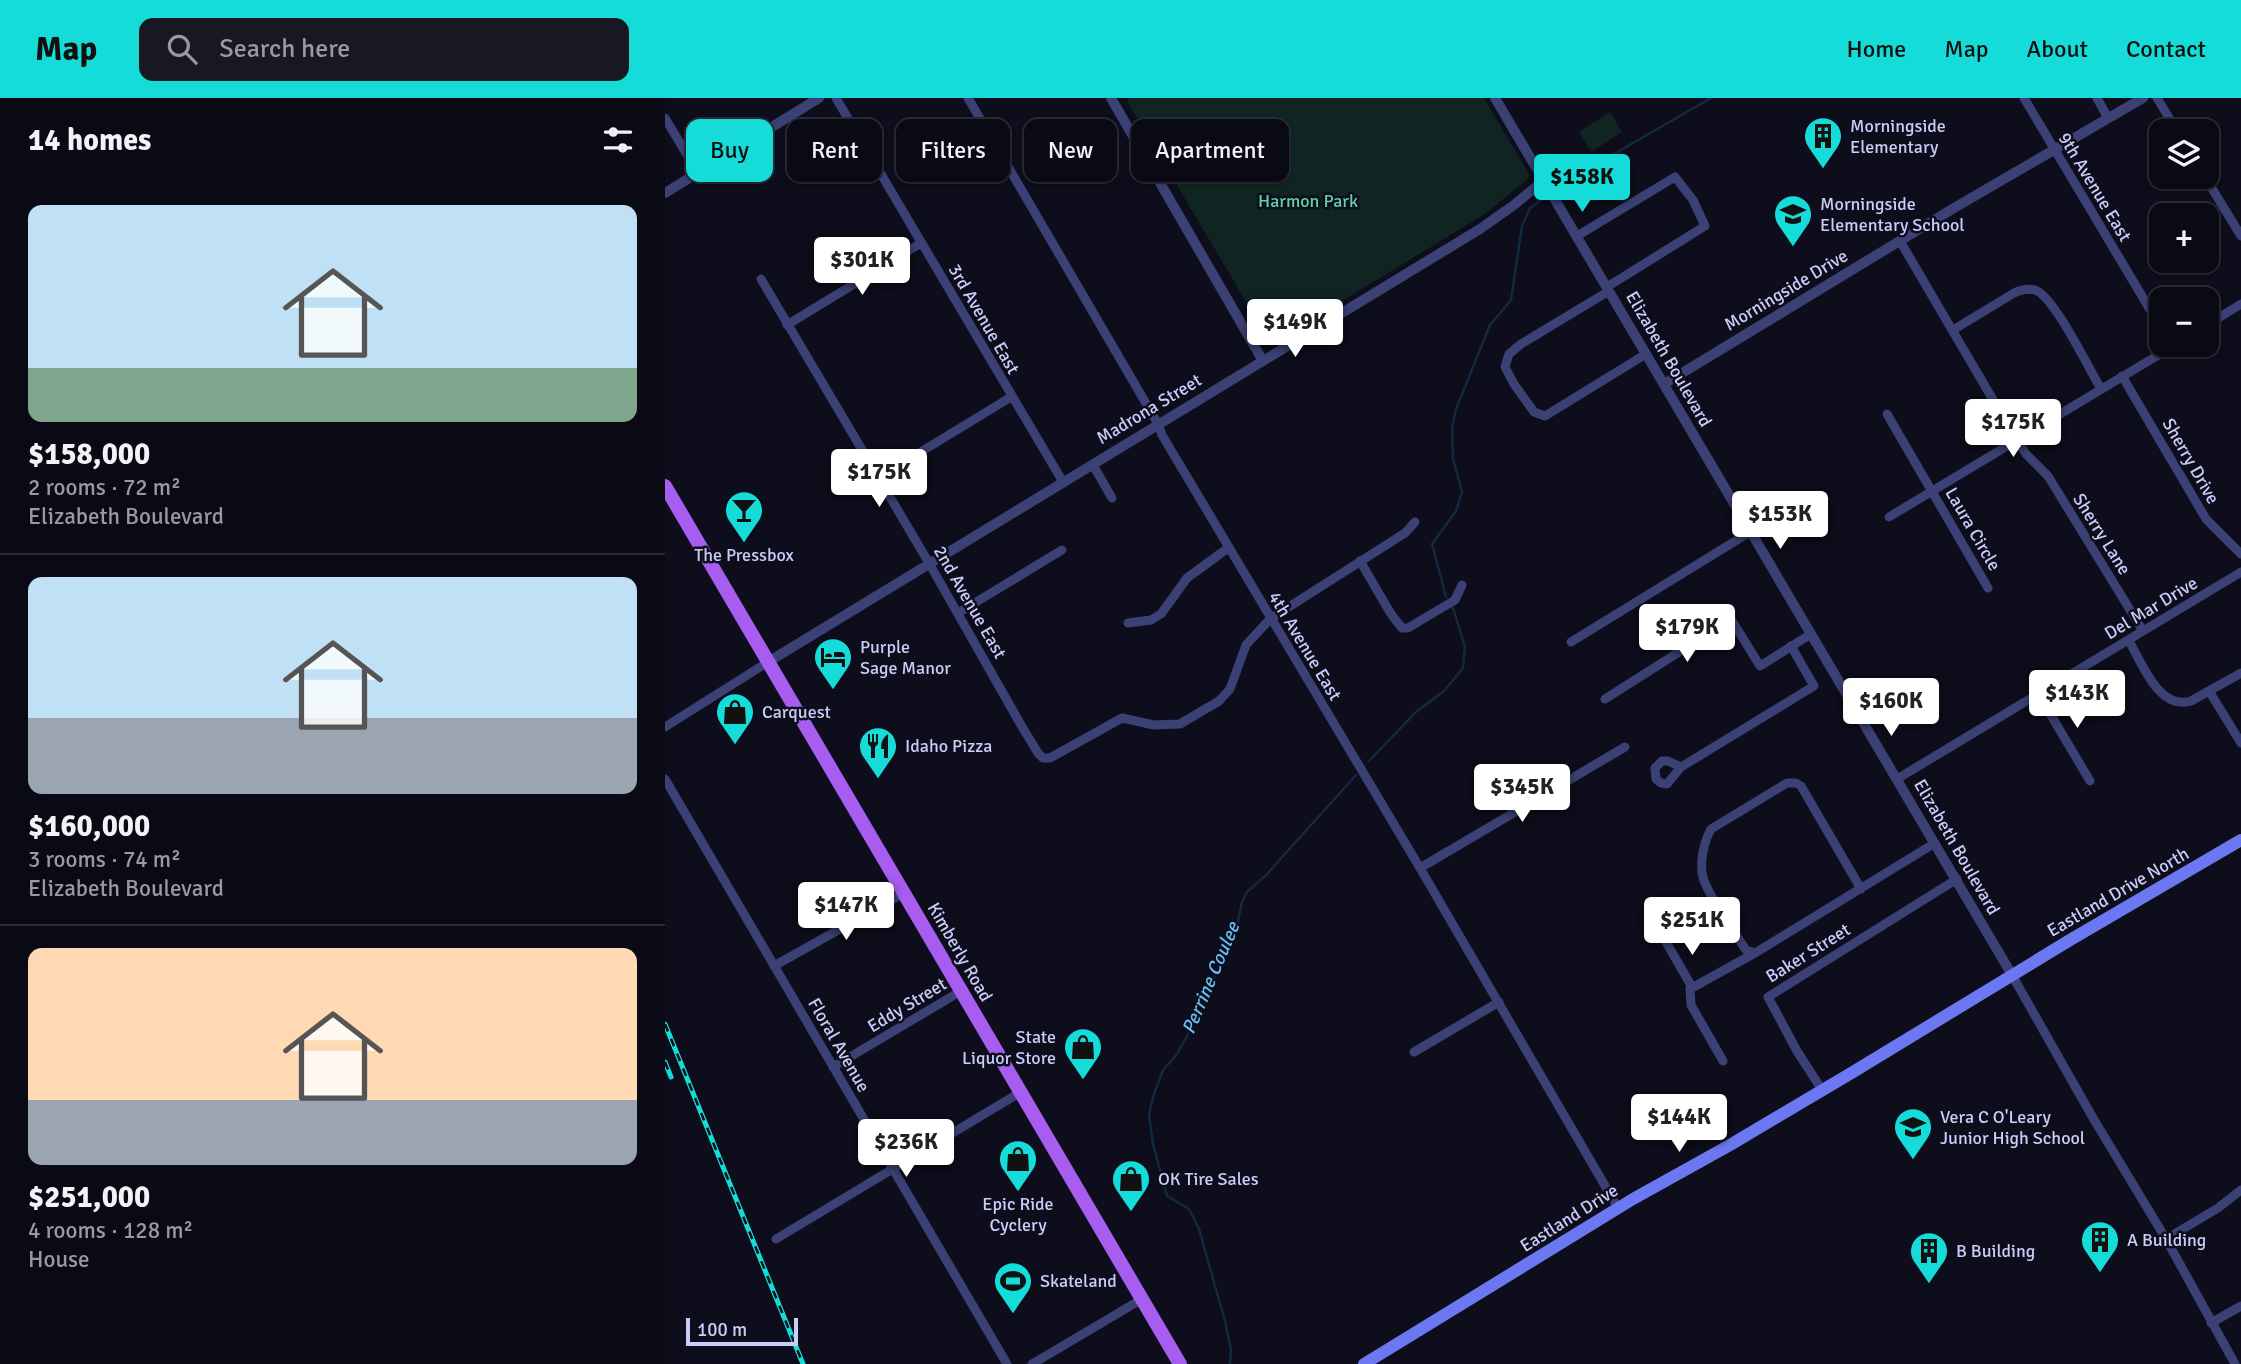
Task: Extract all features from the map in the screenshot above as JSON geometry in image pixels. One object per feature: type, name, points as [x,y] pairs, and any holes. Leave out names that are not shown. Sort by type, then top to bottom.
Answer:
[{"type":"main road","name":"Kimberly Road","points":[[665,486],[1180,1364]]},
{"type":"main road","name":"Eastland Drive North","points":[[2012,975],[2241,840]]},
{"type":"main road","name":"Eastland Drive","points":[[1364,1364],[1618,1208],[1730,1145],[2012,975]]},
{"type":"street","points":[[773,127],[819,98]]},
{"type":"street","name":"3rd Avenue East","points":[[836,98],[1063,482]]},
{"type":"street","name":"4th Avenue East","points":[[968,98],[1158,425],[1161,436],[1420,867],[1618,1208]]},
{"type":"street","points":[[1111,98],[1263,360]]},
{"type":"street","name":"Elizabeth Boulevard","points":[[1495,98],[1957,879],[2235,1364]]},
{"type":"street","name":"9th Avenue East","points":[[2024,98],[2149,308]]},
{"type":"street","points":[[2097,98],[2108,118]]},
{"type":"street","name":"Morningside Drive","points":[[1664,384],[2143,98]]},
{"type":"street","points":[[2157,98],[2170,119]]},
{"type":"street","points":[[665,118],[686,153]]},
{"type":"street","points":[[1577,236],[1675,177],[1693,200],[1705,226],[1509,354],[1506,367],[1514,384],[1534,412],[1545,416],[1646,354]]},
{"type":"street","points":[[665,193],[686,180]]},
{"type":"street","name":"Madrona Street","points":[[768,662],[1480,229],[1544,180]]},
{"type":"street","points":[[2212,189],[2241,236]]},
{"type":"street","name":"Sherry Lane","points":[[1900,241],[2016,439],[2026,454],[2048,476],[2143,631]]},
{"type":"street","points":[[787,325],[921,243]]},
{"type":"street","name":"2nd Avenue East","points":[[761,279],[929,563],[1021,725],[1043,758],[1050,758],[1122,718],[1154,726],[1180,724],[1219,701],[1230,689],[1246,645],[1270,619]]},
{"type":"street","points":[[1953,330],[2014,293],[2025,289],[2034,290],[2050,301],[2101,389]]},
{"type":"street","points":[[2219,318],[2241,304]]},
{"type":"street","points":[[1889,517],[2153,357]]},
{"type":"street","name":"Sherry Drive","points":[[2122,376],[2206,519],[2241,554]]},
{"type":"street","points":[[878,478],[1011,397]]},
{"type":"street","name":"Laura Circle","points":[[1887,414],[1988,588]]},
{"type":"street","points":[[1093,465],[1112,498]]},
{"type":"street","points":[[1270,619],[1405,533],[1415,522]]},
{"type":"street","points":[[1571,642],[1750,532]]},
{"type":"street","points":[[1128,623],[1151,620],[1161,614],[1187,578],[1228,548]]},
{"type":"street","points":[[958,613],[1062,550]]},
{"type":"street","points":[[1360,561],[1402,628],[1408,628],[1455,600],[1462,585]]},
{"type":"street","name":"Del Mar Drive","points":[[1897,779],[2241,572]]},
{"type":"street","points":[[1605,699],[1731,619],[1760,666],[1811,634]]},
{"type":"street","points":[[2129,641],[2161,696],[2182,704],[2241,673]]},
{"type":"street","points":[[1681,767],[1814,686],[1791,646]]},
{"type":"street","points":[[665,727],[768,662]]},
{"type":"street","points":[[2209,691],[2241,743]]},
{"type":"street","points":[[2039,695],[2090,781]]},
{"type":"street","points":[[1420,867],[1625,747]]},
{"type":"street","name":"Floral Avenue","points":[[665,779],[1007,1364]]},
{"type":"street","points":[[1755,953],[1746,950],[1704,881],[1703,854],[1706,838],[1711,829],[1787,783],[1801,786],[1861,889]]},
{"type":"street","points":[[1723,1061],[1691,1005],[1690,989],[1755,953],[1935,843]]},
{"type":"street","name":"Baker Street","points":[[1822,1090],[1768,997],[1957,879]]},
{"type":"street","points":[[774,966],[904,893]]},
{"type":"street","points":[[1666,942],[1692,987]]},
{"type":"street","name":"Eddy Street","points":[[833,1067],[961,991]]},
{"type":"street","points":[[1414,1052],[1499,1002]]},
{"type":"street","points":[[776,1239],[1021,1092]]},
{"type":"street","points":[[2165,1239],[2218,1208],[2241,1190]]},
{"type":"street","points":[[1032,1364],[1142,1300]]},
{"type":"street","points":[[2211,1323],[2241,1306]]},
{"type":"green space","name":"Harmon Park","points":[[1128,98],[1484,98],[1529,178],[1485,214],[1266,345],[1264,332],[1175,182],[1289,182],[1289,119],[1138,119],[1127,101]]},
{"type":"green space","points":[[1610,112],[1622,132],[1591,152],[1579,132]]},
{"type":"waterway","name":"Perrine Coulee","points":[[1562,184],[1711,98]]},
{"type":"waterway","name":"Perrine Coulee","points":[[1446,597],[1432,544],[1456,511],[1462,492],[1453,459],[1452,428],[1456,409],[1490,325],[1511,300],[1522,226],[1530,208],[1542,199]]},
{"type":"waterway","name":"Perrine Coulee","points":[[1369,761],[1416,712],[1444,691],[1463,668],[1465,647],[1453,608]]},
{"type":"waterway","name":"Perrine Coulee","points":[[1230,1364],[1231,1350],[1225,1321],[1199,1229],[1189,1209],[1167,1196],[1153,1144],[1149,1114],[1163,1070],[1177,1054],[1196,1020],[1238,921],[1247,892],[1267,874],[1356,775]]},
{"type":"railway","points":[[665,1024],[803,1364]]},
{"type":"railway","points":[[665,1062],[671,1077]]},
{"type":"place","name":"Morningside Elementary","points":[[1823,170]]},
{"type":"place","name":"Morningside Elementary School","points":[[1793,248]]},
{"type":"place","name":"The Pressbox","points":[[744,544]]},
{"type":"place","name":"Purple Sage Manor","points":[[833,691]]},
{"type":"place","name":"Carquest","points":[[735,746]]},
{"type":"place","name":"Idaho Pizza","points":[[878,780]]},
{"type":"place","name":"State Liquor Store","points":[[1083,1081]]},
{"type":"place","name":"Vera C O'Leary Junior High School","points":[[1913,1161]]},
{"type":"place","name":"Epic Ride Cyclery","points":[[1018,1193]]},
{"type":"place","name":"OK Tire Sales","points":[[1131,1213]]},
{"type":"place","name":"A Building","points":[[2100,1274]]},
{"type":"place","name":"B Building","points":[[1929,1285]]},
{"type":"place","name":"Skateland","points":[[1013,1315]]}]
